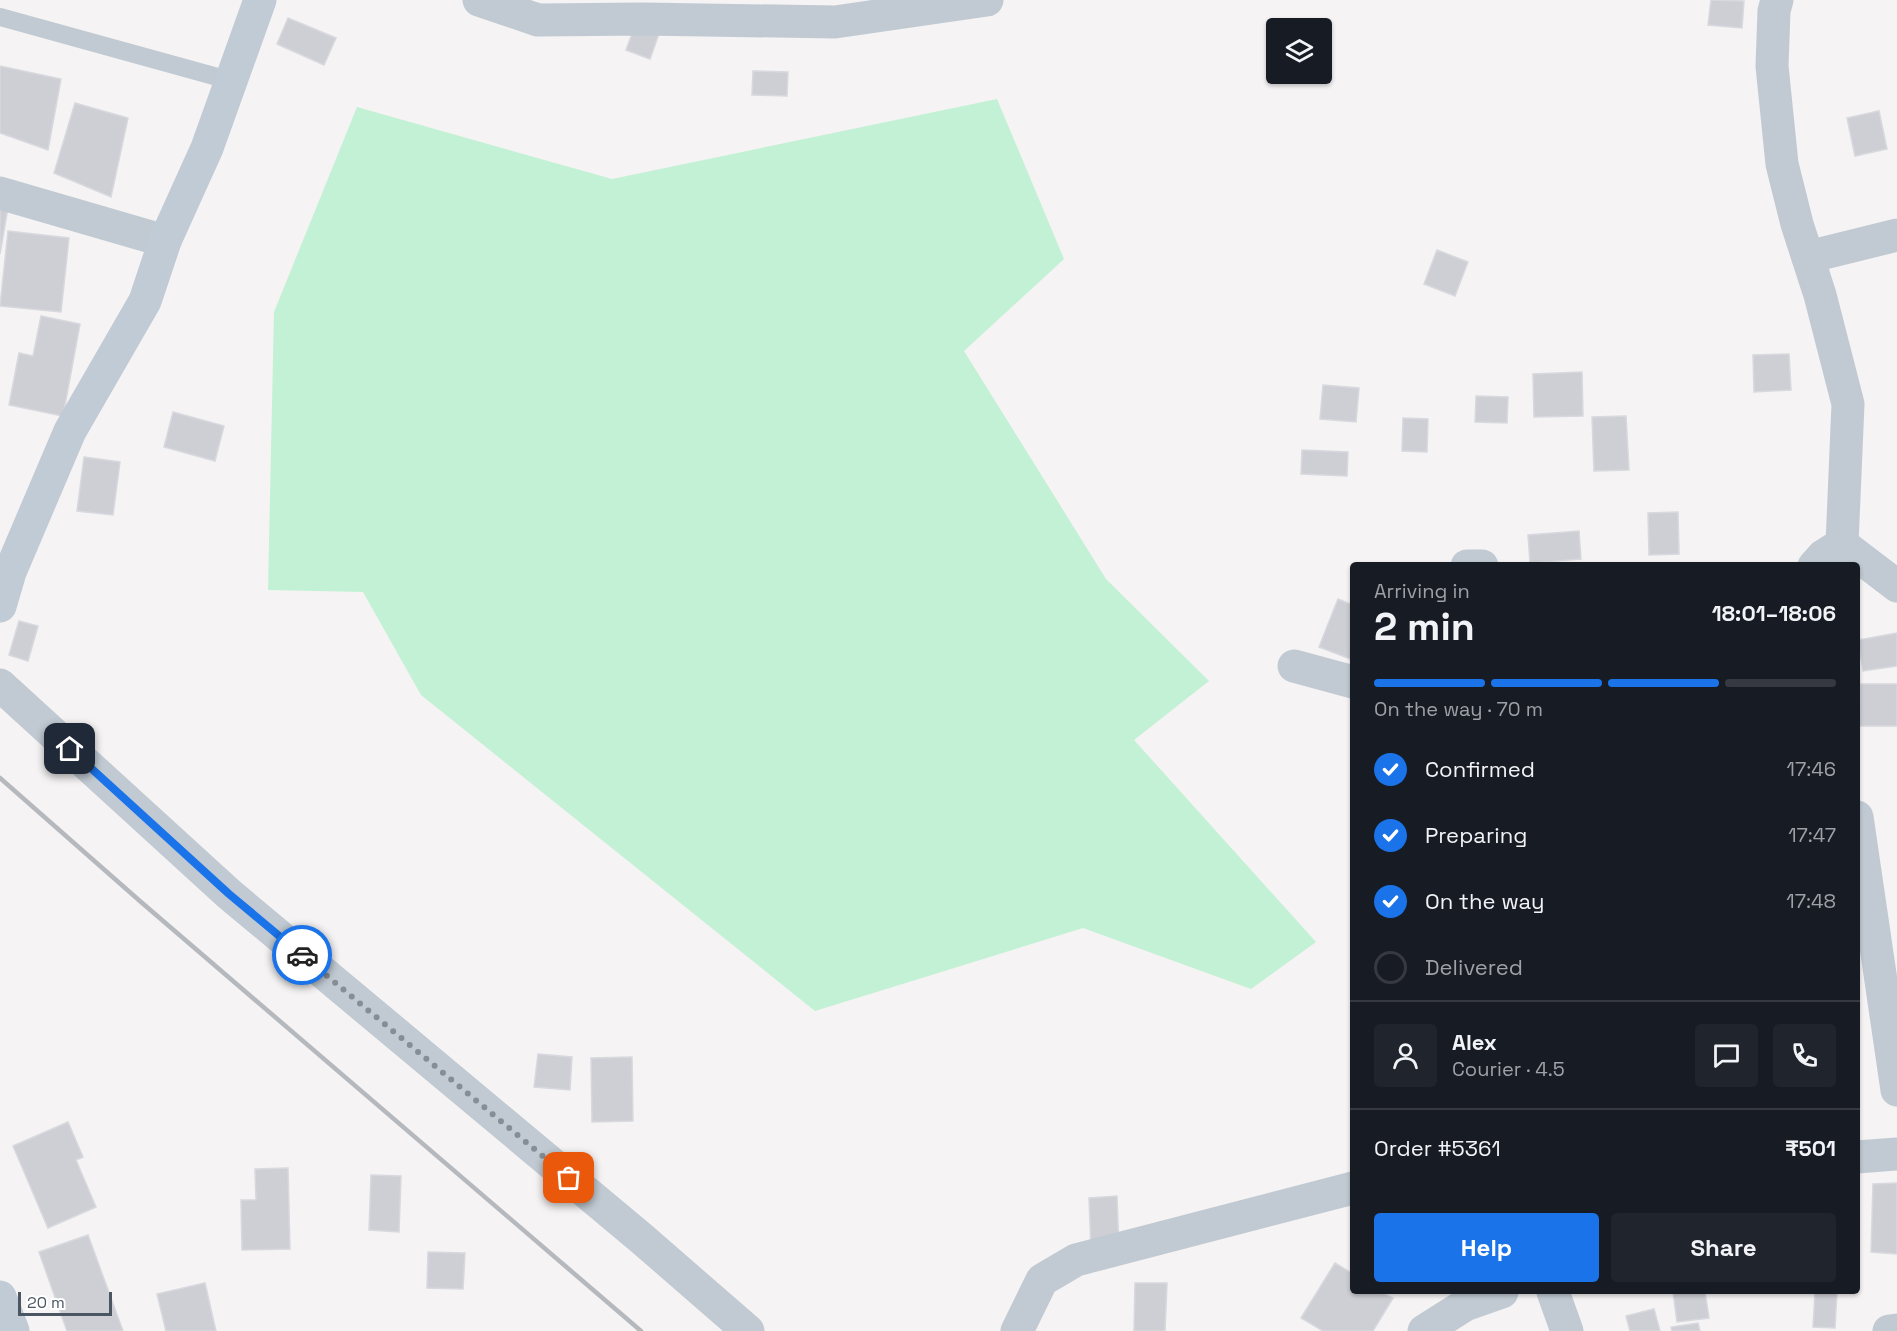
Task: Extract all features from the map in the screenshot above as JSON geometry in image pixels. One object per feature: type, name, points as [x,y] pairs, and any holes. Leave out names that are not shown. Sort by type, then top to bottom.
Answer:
[{"type":"street","points":[[0,606],[10,573],[70,431],[145,301],[165,241],[207,148],[260,0]]},
{"type":"street","points":[[478,0],[538,20],[644,19],[833,11],[987,0]]},
{"type":"street","points":[[1777,0],[1774,11],[1772,66],[1782,165],[1797,224],[1820,295],[1848,404],[1826,558]]},
{"type":"street","points":[[0,193],[165,241]]},
{"type":"street","points":[[1808,257],[1897,235]]},
{"type":"street","points":[[1860,571],[1897,586]]},
{"type":"street","points":[[1294,666],[1350,681]]},
{"type":"street","points":[[0,685],[229,894],[641,1238],[747,1331]]},
{"type":"street","points":[[1860,837],[1897,1090]]},
{"type":"street","points":[[1860,1157],[1897,1154]]},
{"type":"street","points":[[1017,1331],[1042,1280],[1076,1260],[1350,1189]]},
{"type":"street","points":[[1424,1331],[1465,1305],[1496,1294]]},
{"type":"street","points":[[1554,1294],[1567,1331]]},
{"type":"street","points":[[0,1297],[13,1331]]},
{"type":"street","points":[[1889,1331],[1897,1330]]},
{"type":"lane","points":[[0,16],[232,81]]},
{"type":"green space","points":[[997,99],[1064,259],[964,351],[1106,579],[1209,681],[1134,740],[1316,942],[1251,989],[1083,928],[815,1011],[421,695],[363,592],[268,590],[274,312],[357,107],[612,179]]},
{"type":"building","points":[[1711,0],[1744,1],[1742,28],[1708,25]]},
{"type":"building","points":[[288,18],[336,38],[324,65],[277,44]]},
{"type":"building","points":[[636,23],[660,31],[650,59],[626,50]]},
{"type":"building","points":[[0,66],[61,79],[48,150],[0,133]]},
{"type":"building","points":[[753,71],[788,72],[787,96],[752,95]]},
{"type":"building","points":[[75,103],[128,118],[111,197],[54,173]]},
{"type":"building","points":[[1879,111],[1887,149],[1855,156],[1847,118]]},
{"type":"building","points":[[0,193],[10,196],[0,254]]},
{"type":"building","points":[[8,231],[69,238],[61,312],[0,306]]},
{"type":"building","points":[[1437,250],[1468,262],[1455,296],[1424,284]]},
{"type":"building","points":[[41,316],[80,324],[63,416],[9,405],[19,353],[33,356]]},
{"type":"building","points":[[1789,354],[1791,390],[1754,392],[1753,355]]},
{"type":"building","points":[[1582,372],[1583,416],[1534,417],[1533,374]]},
{"type":"building","points":[[1323,385],[1359,388],[1356,422],[1320,419]]},
{"type":"building","points":[[1476,396],[1508,397],[1507,423],[1475,422]]},
{"type":"building","points":[[173,412],[224,426],[215,461],[164,447]]},
{"type":"building","points":[[1626,416],[1629,470],[1594,471],[1592,417]]},
{"type":"building","points":[[1403,418],[1428,419],[1427,452],[1402,451]]},
{"type":"building","points":[[1302,450],[1348,452],[1347,476],[1301,474]]},
{"type":"building","points":[[84,457],[120,462],[113,515],[77,511]]},
{"type":"building","points":[[1678,512],[1679,554],[1649,555],[1648,513]]},
{"type":"building","points":[[1579,531],[1581,559],[1530,562],[1528,535]]},
{"type":"building","points":[[1338,599],[1350,604],[1350,659],[1319,647]]},
{"type":"building","points":[[19,621],[38,626],[28,661],[9,655]]},
{"type":"building","points":[[1897,633],[1897,666],[1863,671],[1860,640]]},
{"type":"building","points":[[1860,684],[1897,684],[1897,726],[1860,726]]},
{"type":"building","points":[[538,1054],[572,1057],[570,1090],[534,1087]]},
{"type":"building","points":[[632,1057],[633,1121],[592,1122],[591,1058]]},
{"type":"building","points":[[68,1122],[83,1157],[76,1160],[96,1207],[48,1228],[13,1146]]},
{"type":"building","points":[[288,1168],[290,1249],[242,1250],[241,1200],[256,1200],[255,1169]]},
{"type":"building","points":[[371,1175],[401,1176],[399,1232],[369,1230]]},
{"type":"building","points":[[1897,1183],[1897,1254],[1871,1252],[1873,1184]]},
{"type":"building","points":[[1117,1196],[1119,1248],[1091,1249],[1089,1198]]},
{"type":"building","points":[[88,1235],[123,1331],[67,1331],[39,1252]]},
{"type":"building","points":[[428,1252],[465,1253],[463,1289],[427,1288]]},
{"type":"building","points":[[1335,1263],[1350,1272],[1350,1294],[1385,1294],[1393,1298],[1373,1331],[1323,1331],[1301,1318]]},
{"type":"building","points":[[205,1283],[216,1331],[166,1331],[157,1294]]},
{"type":"building","points":[[1135,1283],[1167,1283],[1165,1331],[1134,1331]]},
{"type":"building","points":[[1673,1294],[1705,1294],[1709,1318],[1677,1322]]},
{"type":"building","points":[[1815,1294],[1837,1294],[1835,1328],[1813,1327]]},
{"type":"building","points":[[1654,1309],[1660,1331],[1630,1331],[1626,1316]]},
{"type":"building","points":[[1698,1323],[1700,1331],[1672,1331],[1671,1327]]},
{"type":"railway","points":[[0,778],[641,1331]]},
{"type":"way so far","points":[[302,955],[569,1178]]},
{"type":"route","points":[[70,749],[229,894],[302,955]]}]
